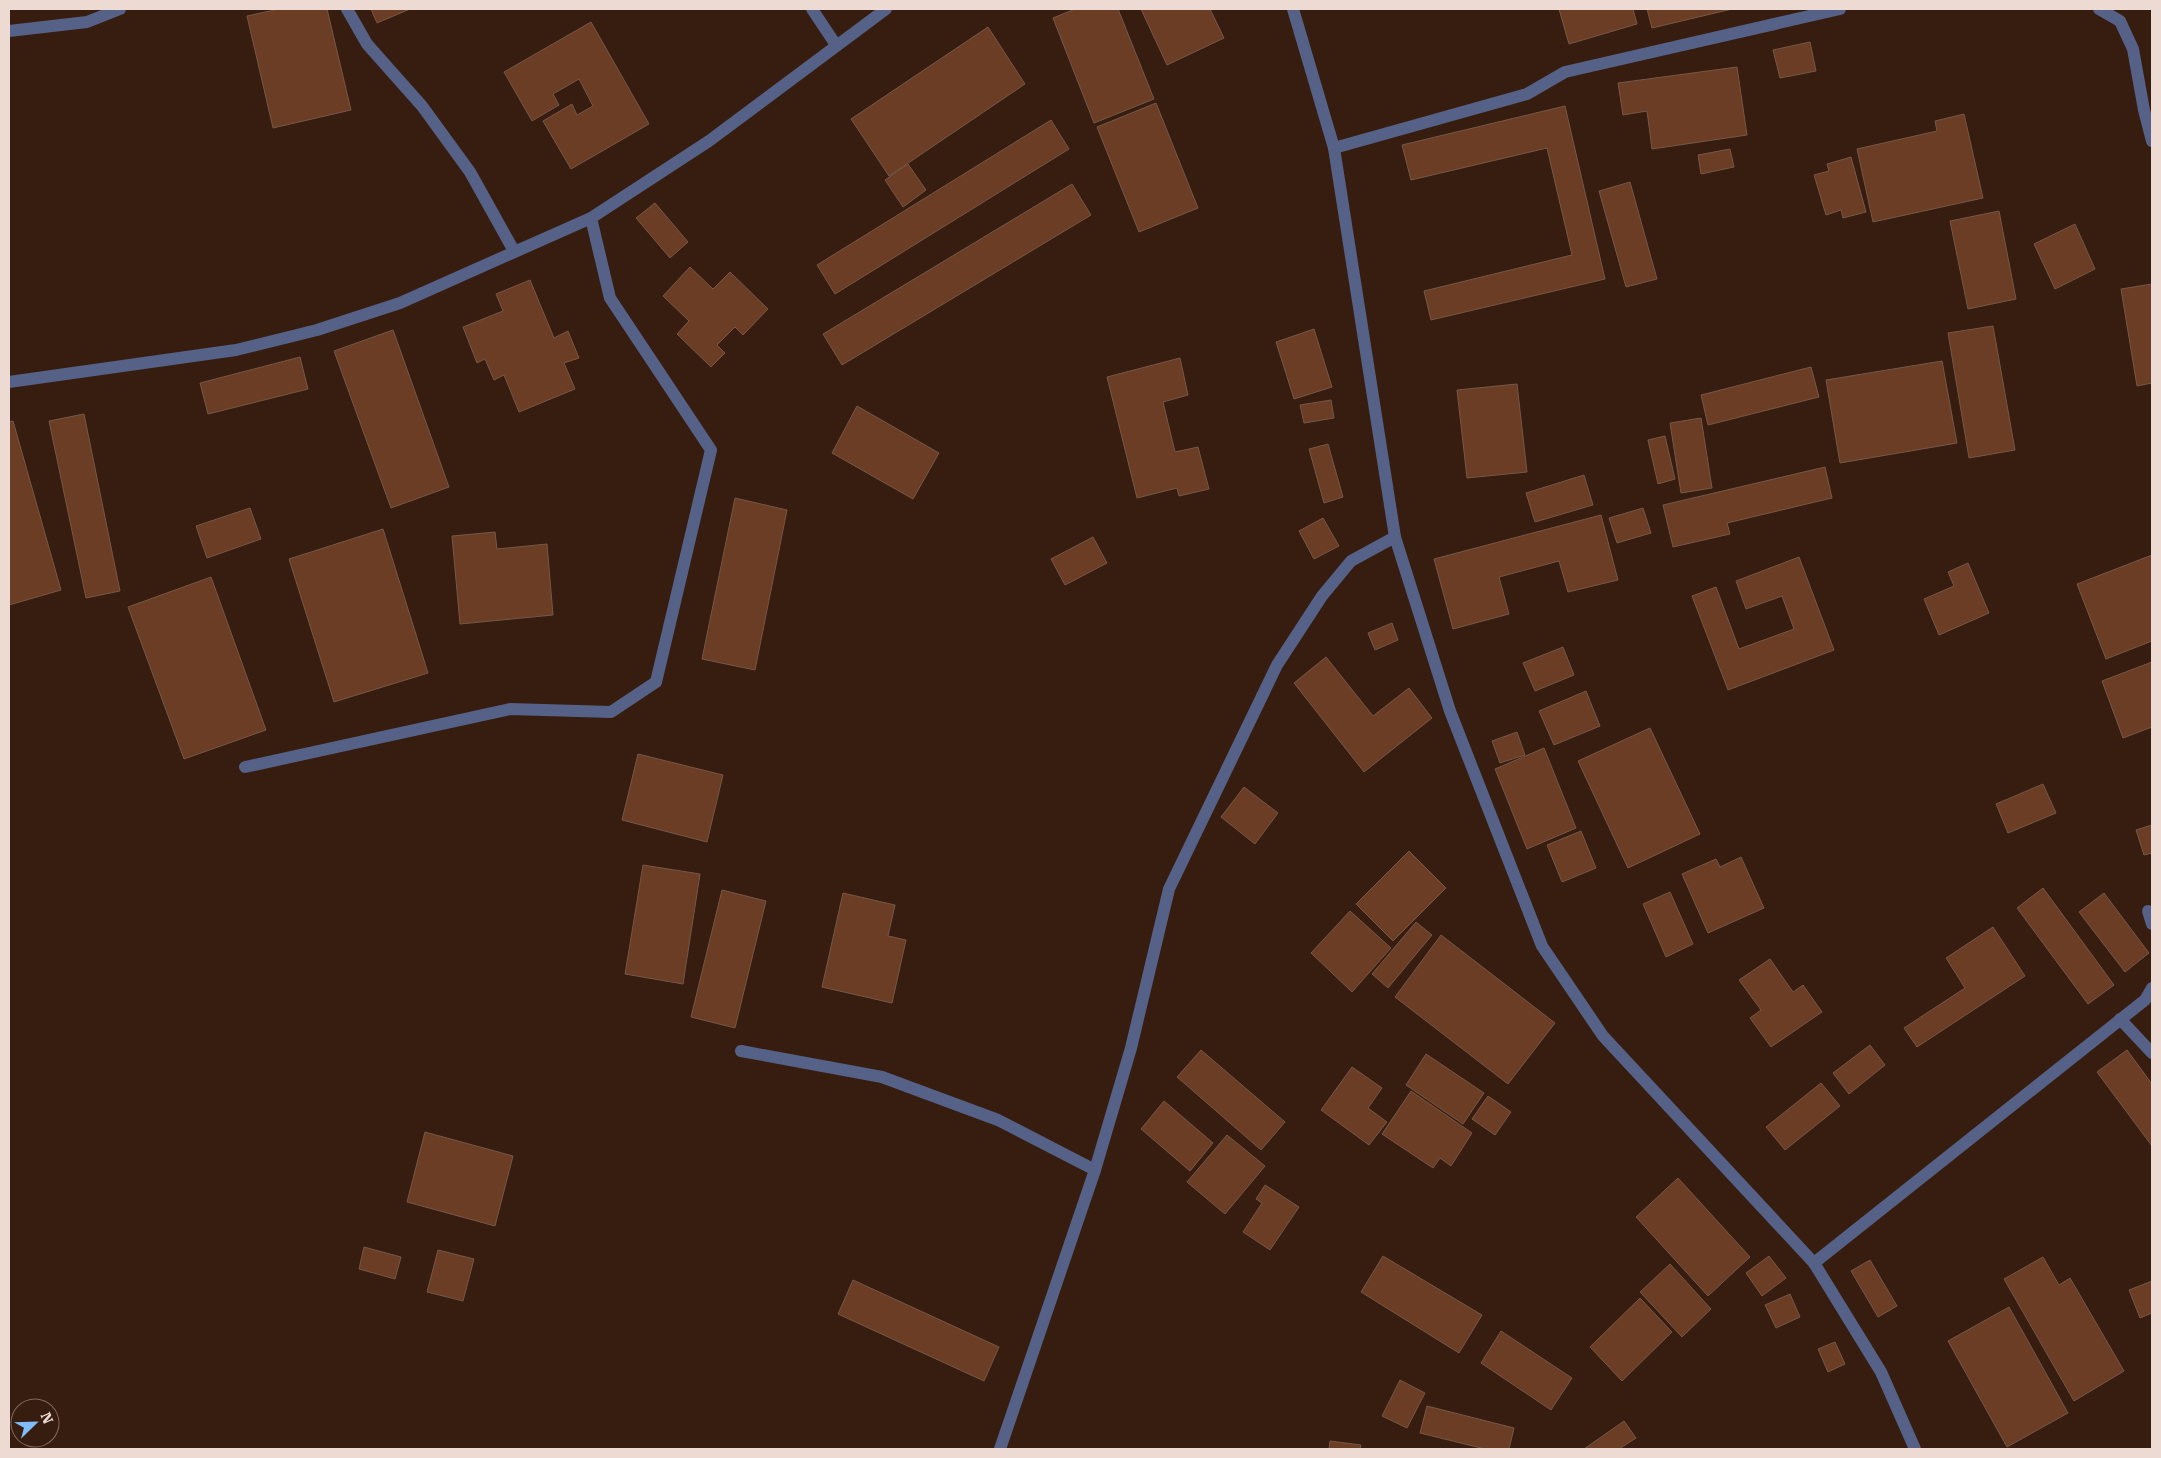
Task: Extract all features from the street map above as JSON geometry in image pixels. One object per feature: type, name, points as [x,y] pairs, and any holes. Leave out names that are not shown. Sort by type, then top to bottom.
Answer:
[{"type":"street","points":[[9,31],[87,22],[120,9]]},
{"type":"street","points":[[347,9],[367,44],[422,106],[470,172],[514,252]]},
{"type":"street","points":[[812,9],[836,45]]},
{"type":"street","points":[[9,382],[236,350],[318,330],[400,303],[591,218],[710,140],[886,9]]},
{"type":"street","points":[[1293,9],[1334,148],[1395,537],[1450,711],[1542,946],[1603,1036],[1814,1263],[1881,1372],[1915,1449]]},
{"type":"street","points":[[1334,148],[1527,94],[1565,72],[1840,9]]},
{"type":"street","points":[[2099,9],[2120,21],[2133,49],[2144,110],[2152,141]]},
{"type":"street","points":[[245,768],[510,709],[611,712],[656,682],[711,450],[610,298],[591,218]]},
{"type":"street","points":[[1000,1449],[1095,1170],[1131,1048],[1169,889],[1276,665],[1322,596],[1351,561],[1395,537]]},
{"type":"street","points":[[2148,911],[2152,924]]},
{"type":"street","points":[[1814,1263],[2145,1000],[2152,988]]},
{"type":"street","points":[[2120,1019],[2152,1053]]},
{"type":"street","points":[[741,1051],[882,1077],[998,1120],[1095,1170]]},
{"type":"building","points":[[279,9],[327,9],[351,110],[273,128],[247,16]]},
{"type":"building","points":[[371,9],[410,9],[377,23]]},
{"type":"building","points":[[1075,9],[1118,9],[1154,99],[1094,123],[1053,18]]},
{"type":"building","points":[[1141,9],[1210,9],[1224,38],[1167,65]]},
{"type":"building","points":[[1559,9],[1633,9],[1637,24],[1569,44]]},
{"type":"building","points":[[1647,9],[1732,9],[1652,28]]},
{"type":"building","points":[[591,22],[649,124],[571,169],[543,121],[572,104],[577,115],[593,106],[579,79],[553,94],[559,105],[532,121],[504,72]]},
{"type":"building","points":[[988,27],[1025,84],[889,176],[851,119]]},
{"type":"building","points":[[1810,42],[1816,71],[1780,78],[1773,50]]},
{"type":"building","points":[[1737,67],[1747,135],[1652,149],[1647,111],[1623,115],[1618,83]]},
{"type":"building","points":[[1156,103],[1198,208],[1139,232],[1097,127]]},
{"type":"building","points":[[1565,106],[1605,279],[1431,320],[1424,291],[1572,255],[1547,148],[1411,180],[1402,145]]},
{"type":"building","points":[[1964,114],[1983,198],[1873,222],[1857,149],[1937,131],[1935,121]]},
{"type":"building","points":[[1051,120],[1069,149],[835,294],[817,265]]},
{"type":"building","points":[[1730,149],[1734,167],[1701,174],[1698,155]]},
{"type":"building","points":[[1851,157],[1866,212],[1843,218],[1841,210],[1826,215],[1814,175],[1829,171],[1827,164]]},
{"type":"building","points":[[908,164],[926,190],[903,207],[885,180]]},
{"type":"building","points":[[1630,182],[1657,279],[1626,287],[1599,191]]},
{"type":"building","points":[[1072,184],[1091,215],[842,365],[823,334]]},
{"type":"building","points":[[655,203],[688,242],[670,258],[636,218]]},
{"type":"building","points":[[1999,211],[2016,299],[1968,309],[1950,221]]},
{"type":"building","points":[[2075,224],[2095,269],[2055,289],[2034,244]]},
{"type":"building","points":[[690,267],[713,289],[730,272],[768,309],[743,335],[735,327],[717,345],[725,353],[711,367],[677,334],[689,321],[663,296]]},
{"type":"building","points":[[530,280],[554,338],[568,331],[579,358],[564,363],[575,389],[519,412],[504,375],[494,380],[485,359],[477,363],[463,327],[503,311],[496,294]]},
{"type":"building","points":[[2152,284],[2152,383],[2137,386],[2121,289]]},
{"type":"building","points":[[1993,326],[2015,450],[1969,458],[1948,333]]},
{"type":"building","points":[[1314,329],[1332,387],[1294,399],[1276,342]]},
{"type":"building","points":[[393,330],[449,487],[391,508],[334,351]]},
{"type":"building","points":[[300,357],[308,389],[208,414],[200,383]]},
{"type":"building","points":[[1180,358],[1188,395],[1163,402],[1175,452],[1198,447],[1209,489],[1179,496],[1177,488],[1137,498],[1107,377]]},
{"type":"building","points":[[1942,361],[1957,443],[1840,463],[1826,380]]},
{"type":"building","points":[[1811,367],[1819,397],[1708,425],[1701,395]]},
{"type":"building","points":[[1517,384],[1527,472],[1467,478],[1457,390]]},
{"type":"building","points":[[1331,400],[1334,418],[1304,423],[1300,405]]},
{"type":"building","points":[[857,406],[939,453],[913,499],[832,453]]},
{"type":"building","points":[[84,414],[120,591],[86,598],[49,421]]},
{"type":"building","points":[[1701,418],[1712,488],[1681,493],[1670,423]]},
{"type":"building","points":[[13,421],[61,590],[9,605],[9,422]]},
{"type":"building","points":[[1665,436],[1675,479],[1658,484],[1648,440]]},
{"type":"building","points":[[1328,444],[1343,497],[1324,503],[1309,449]]},
{"type":"building","points":[[1825,467],[1832,498],[1727,523],[1730,534],[1673,547],[1663,505]]},
{"type":"building","points":[[1584,475],[1593,505],[1535,522],[1526,493]]},
{"type":"building","points":[[735,498],[787,510],[755,670],[702,659]]},
{"type":"building","points":[[250,508],[261,539],[207,558],[196,526]]},
{"type":"building","points":[[1643,508],[1651,533],[1617,543],[1609,518]]},
{"type":"building","points":[[1601,515],[1618,580],[1568,592],[1559,561],[1499,577],[1509,614],[1453,629],[1434,559]]},
{"type":"building","points":[[1323,518],[1339,546],[1314,559],[1299,531]]},
{"type":"building","points":[[383,529],[428,673],[334,702],[289,559]]},
{"type":"building","points":[[495,532],[497,549],[547,544],[553,615],[460,624],[452,536]]},
{"type":"building","points":[[1093,537],[1107,563],[1065,585],[1051,559]]},
{"type":"building","points":[[2152,555],[2152,641],[2106,659],[2077,584]]},
{"type":"building","points":[[1799,557],[1834,650],[1728,690],[1692,596],[1716,587],[1739,649],[1794,629],[1782,596],[1746,609],[1736,581]]},
{"type":"building","points":[[1968,563],[1989,613],[1939,635],[1924,599],[1954,586],[1948,572]]},
{"type":"building","points":[[211,577],[266,730],[184,759],[128,607]]},
{"type":"building","points":[[1392,623],[1398,640],[1375,650],[1368,633]]},
{"type":"building","points":[[1563,647],[1574,675],[1535,691],[1523,663]]},
{"type":"building","points":[[1326,657],[1373,716],[1409,688],[1432,718],[1364,772],[1294,683]]},
{"type":"building","points":[[2152,662],[2152,727],[2123,738],[2102,681]]},
{"type":"building","points":[[1586,691],[1600,726],[1554,745],[1539,711]]},
{"type":"building","points":[[1650,728],[1700,834],[1628,868],[1578,761]]},
{"type":"building","points":[[1517,732],[1525,755],[1500,763],[1492,741]]},
{"type":"building","points":[[1544,748],[1576,828],[1527,849],[1495,769]]},
{"type":"building","points":[[638,754],[723,775],[707,842],[622,820]]},
{"type":"building","points":[[2043,784],[2056,813],[2008,833],[1996,804]]},
{"type":"building","points":[[1244,787],[1278,813],[1255,844],[1221,817]]},
{"type":"building","points":[[2152,825],[2152,853],[2144,855],[2136,830]]},
{"type":"building","points":[[1581,831],[1596,868],[1562,882],[1547,845]]},
{"type":"building","points":[[1409,851],[1446,888],[1393,941],[1356,904]]},
{"type":"building","points":[[1741,857],[1764,908],[1708,933],[1682,874],[1716,859],[1720,867]]},
{"type":"building","points":[[643,865],[700,874],[683,984],[625,974]]},
{"type":"building","points":[[2043,888],[2114,985],[2088,1004],[2017,908]]},
{"type":"building","points":[[722,890],[766,901],[735,1028],[691,1017]]},
{"type":"building","points":[[1670,892],[1693,944],[1666,957],[1643,904]]},
{"type":"building","points":[[843,893],[895,905],[888,936],[906,940],[892,1003],[822,987]]},
{"type":"building","points":[[2104,893],[2149,953],[2125,972],[2079,912]]},
{"type":"building","points":[[1350,911],[1391,948],[1352,992],[1311,953]]},
{"type":"building","points":[[1416,922],[1432,935],[1388,988],[1372,974]]},
{"type":"building","points":[[1993,927],[2025,976],[1917,1047],[1904,1028],[1965,988],[1946,958]]},
{"type":"building","points":[[1441,935],[1555,1023],[1508,1084],[1395,997]]},
{"type":"building","points":[[1770,959],[1793,992],[1803,985],[1822,1012],[1771,1047],[1750,1018],[1761,1010],[1739,980]]},
{"type":"building","points":[[1870,1045],[1885,1065],[1849,1094],[1833,1073]]},
{"type":"building","points":[[1201,1050],[1285,1122],[1261,1150],[1177,1077]]},
{"type":"building","points":[[2127,1050],[2152,1084],[2152,1146],[2097,1072]]},
{"type":"building","points":[[1426,1054],[1484,1093],[1463,1124],[1406,1085]]},
{"type":"building","points":[[1352,1067],[1382,1088],[1368,1108],[1387,1122],[1369,1145],[1321,1110]]},
{"type":"building","points":[[1821,1083],[1840,1106],[1785,1150],[1766,1127]]},
{"type":"building","points":[[1411,1091],[1472,1133],[1451,1166],[1440,1158],[1433,1168],[1382,1134]]},
{"type":"building","points":[[1488,1096],[1511,1112],[1495,1135],[1472,1119]]},
{"type":"building","points":[[1164,1101],[1213,1143],[1190,1171],[1141,1129]]},
{"type":"building","points":[[425,1132],[513,1156],[495,1226],[407,1202]]},
{"type":"building","points":[[1227,1135],[1265,1166],[1225,1214],[1187,1182]]},
{"type":"building","points":[[1678,1178],[1750,1257],[1708,1296],[1636,1217]]},
{"type":"building","points":[[1265,1185],[1299,1207],[1270,1250],[1243,1232],[1262,1203],[1256,1199]]},
{"type":"building","points":[[364,1247],[401,1257],[395,1279],[359,1269]]},
{"type":"building","points":[[438,1250],[474,1259],[463,1301],[427,1292]]},
{"type":"building","points":[[1383,1256],[1482,1315],[1459,1353],[1361,1292]]},
{"type":"building","points":[[1769,1256],[1786,1278],[1762,1296],[1746,1273]]},
{"type":"building","points":[[2043,1257],[2059,1285],[2070,1278],[2124,1371],[2074,1401],[2004,1279]]},
{"type":"building","points":[[1870,1260],[1897,1306],[1878,1317],[1851,1271]]},
{"type":"building","points":[[1670,1264],[1711,1309],[1682,1337],[1640,1292]]},
{"type":"building","points":[[853,1280],[999,1347],[984,1381],[838,1314]]},
{"type":"building","points":[[2152,1281],[2152,1313],[2140,1318],[2129,1290]]},
{"type":"building","points":[[1790,1294],[1800,1317],[1776,1328],[1765,1305]]},
{"type":"building","points":[[1640,1298],[1672,1332],[1622,1381],[1590,1347]]},
{"type":"building","points":[[2009,1307],[2068,1413],[2007,1447],[1948,1341]]},
{"type":"building","points":[[1501,1331],[1572,1378],[1551,1410],[1481,1363]]},
{"type":"building","points":[[1835,1342],[1845,1364],[1828,1372],[1818,1349]]},
{"type":"building","points":[[1400,1380],[1425,1393],[1407,1428],[1382,1416]]},
{"type":"building","points":[[1427,1406],[1514,1428],[1509,1449],[1485,1449],[1420,1433]]},
{"type":"building","points":[[1624,1421],[1636,1438],[1619,1449],[1584,1449]]},
{"type":"building","points":[[1330,1441],[1361,1445],[1360,1449],[1329,1449]]}]
